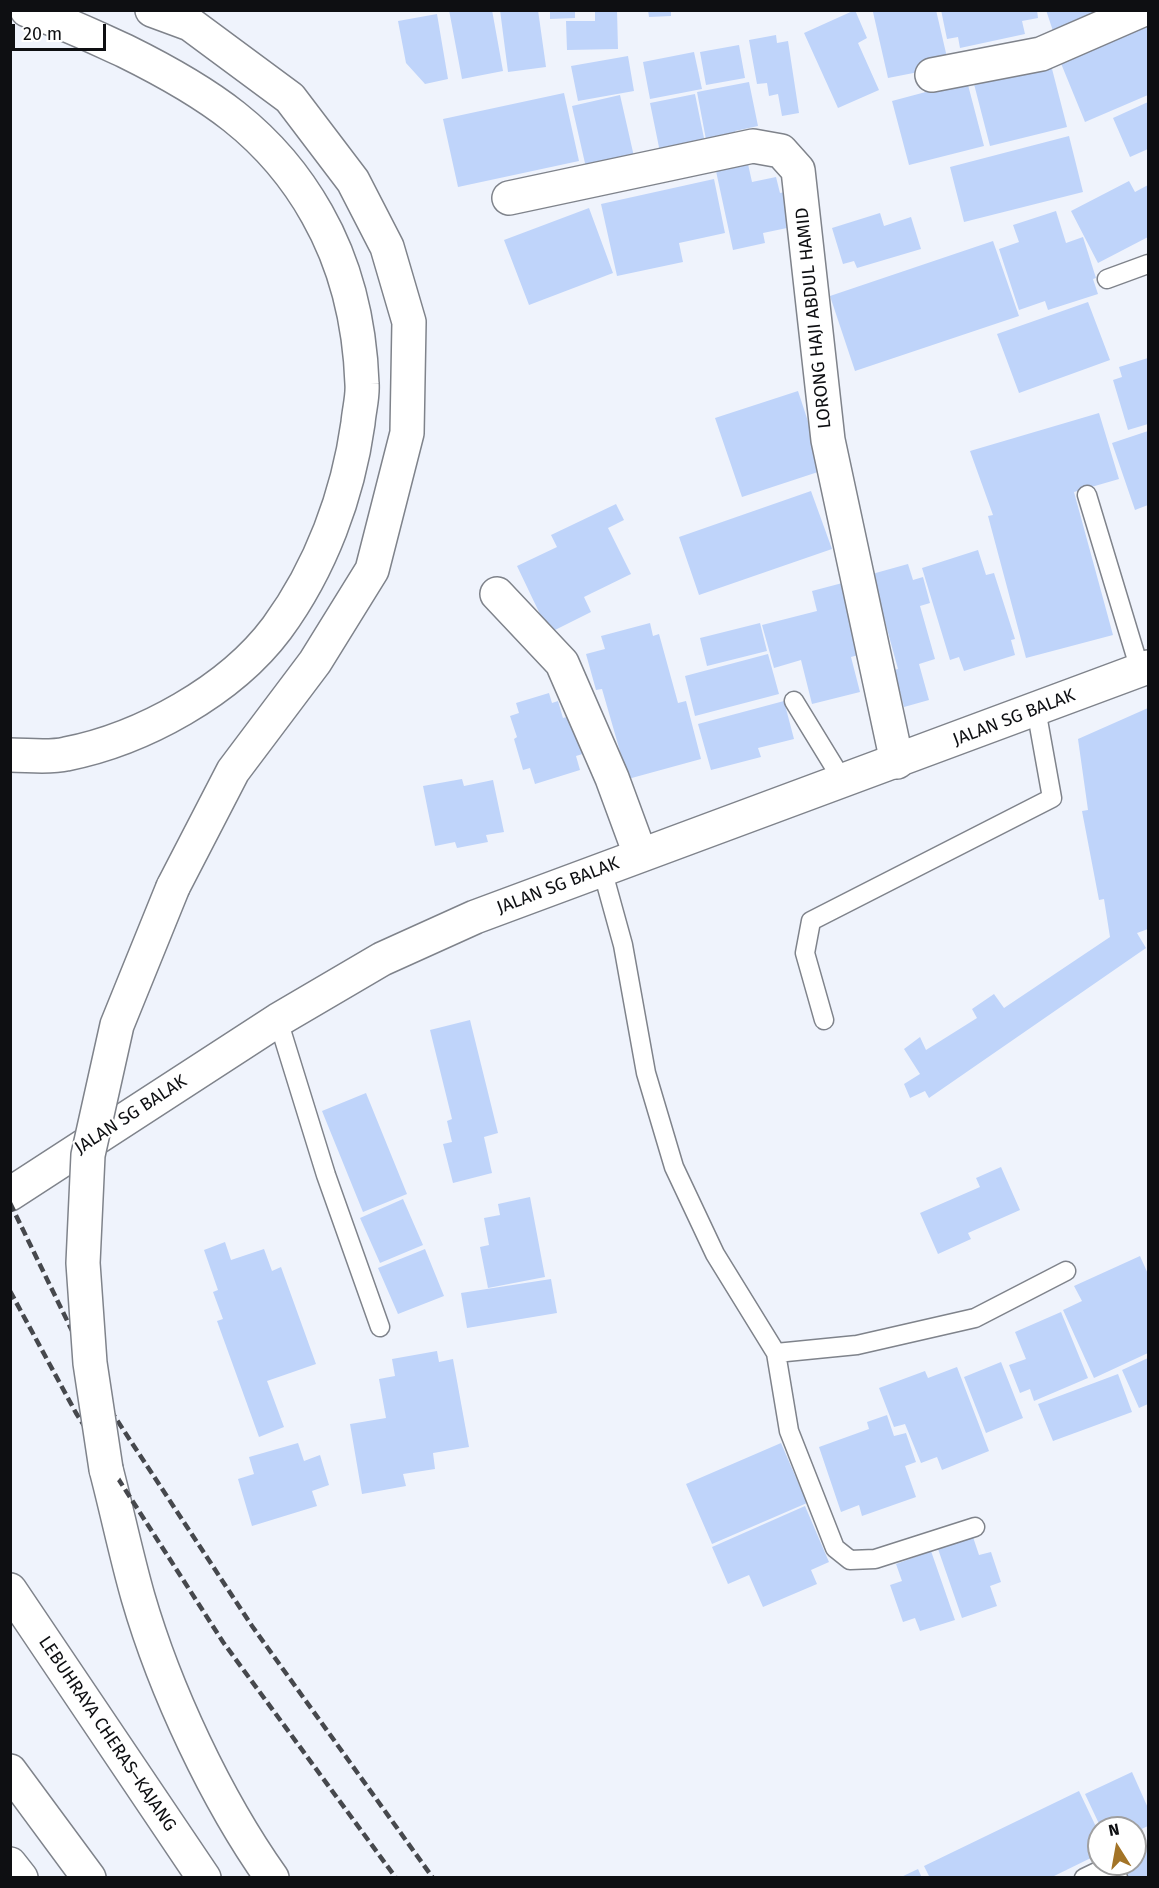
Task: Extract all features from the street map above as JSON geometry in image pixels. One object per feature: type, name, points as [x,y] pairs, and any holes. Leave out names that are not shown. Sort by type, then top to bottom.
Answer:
[{"type":"main road","points":[[10,755],[64,755],[128,736],[184,708],[233,674],[277,629],[309,576],[338,514],[354,453],[363,386],[357,334],[345,273],[316,213],[277,157],[239,119],[182,79],[64,22],[27,10]]},
{"type":"main road","points":[[152,10],[190,24],[290,98],[353,181],[387,248],[409,322],[407,433],[372,570],[315,663],[233,771],[173,887],[117,1025],[88,1155],[83,1263],[90,1363],[106,1468],[139,1599],[186,1727],[251,1848],[272,1878]]},
{"type":"main road","points":[[932,75],[1041,54],[1142,10]]},
{"type":"main road","name":"LORONG HAJI ABDUL HAMID","points":[[509,198],[753,146],[781,151],[798,170],[828,440],[897,762]]},
{"type":"main road","points":[[497,594],[562,663],[612,778],[640,854]]},
{"type":"main road","name":"JALAN SG BALAK","points":[[10,1194],[278,1020],[382,959],[475,917],[640,854],[897,762],[1144,668]]},
{"type":"main road","name":"LEBUHRAYA CHERAS–KAJANG","points":[[10,1590],[204,1878]]},
{"type":"main road","points":[[10,1771],[89,1878]]},
{"type":"main road","points":[[10,1864],[21,1878]]},
{"type":"lane","points":[[1107,279],[1149,264]]},
{"type":"lane","points":[[1088,495],[1144,668]]},
{"type":"lane","points":[[794,701],[843,781]]},
{"type":"lane","points":[[824,1020],[805,953],[811,921],[1052,798],[1036,709]]},
{"type":"lane","points":[[602,869],[623,945],[646,1072],[674,1167],[715,1254],[776,1353],[789,1431],[835,1548],[849,1560],[875,1559],[975,1527]]},
{"type":"lane","points":[[278,1020],[326,1175],[380,1327]]},
{"type":"lane","points":[[776,1353],[857,1345],[975,1318],[1066,1271]]},
{"type":"lane","points":[[1084,1878],[1109,1866],[1118,1878]]},
{"type":"building","points":[[449,10],[492,10],[503,71],[462,79]]},
{"type":"building","points":[[500,10],[538,10],[546,67],[508,72]]},
{"type":"building","points":[[550,10],[575,10],[575,18],[550,19]]},
{"type":"building","points":[[595,10],[617,10],[618,49],[567,50],[566,21],[595,21]]},
{"type":"building","points":[[648,10],[671,10],[671,16],[649,17]]},
{"type":"building","points":[[855,10],[867,38],[858,43],[879,90],[838,108],[804,33]]},
{"type":"building","points":[[878,10],[936,10],[949,66],[888,78],[873,12]]},
{"type":"building","points":[[941,10],[1037,10],[1038,18],[1022,21],[1025,34],[960,48],[958,37],[947,39]]},
{"type":"building","points":[[1046,10],[1110,10],[1053,31]]},
{"type":"building","points":[[437,14],[448,79],[425,84],[406,63],[398,21]]},
{"type":"building","points":[[1148,24],[1148,95],[1085,122],[1060,61]]},
{"type":"building","points":[[776,35],[777,43],[788,41],[799,113],[782,116],[778,94],[769,96],[767,83],[757,84],[749,40]]},
{"type":"building","points":[[739,45],[745,78],[706,85],[700,52]]},
{"type":"building","points":[[694,52],[702,89],[650,99],[643,62]]},
{"type":"building","points":[[628,56],[634,91],[578,101],[571,66]]},
{"type":"building","points":[[1051,65],[1067,127],[990,146],[974,84]]},
{"type":"building","points":[[967,81],[984,146],[909,165],[892,101]]},
{"type":"building","points":[[749,82],[758,126],[735,131],[738,144],[708,150],[697,92]]},
{"type":"building","points":[[564,93],[579,161],[458,187],[443,119]]},
{"type":"building","points":[[695,94],[706,148],[661,157],[650,103]]},
{"type":"building","points":[[620,95],[635,161],[587,172],[572,106]]},
{"type":"building","points":[[1148,102],[1148,149],[1130,157],[1113,118]]},
{"type":"building","points":[[1069,136],[1083,192],[964,222],[950,167]]},
{"type":"building","points":[[748,164],[752,182],[776,177],[780,193],[791,191],[797,219],[786,221],[787,228],[763,233],[765,243],[733,250],[716,171]]},
{"type":"building","points":[[714,179],[725,233],[679,243],[683,262],[617,276],[601,204]]},
{"type":"building","points":[[1129,181],[1135,192],[1148,185],[1148,237],[1098,263],[1071,211]]},
{"type":"building","points":[[589,208],[613,273],[529,305],[504,240]]},
{"type":"building","points":[[1056,211],[1066,243],[1083,237],[1096,278],[1093,279],[1098,294],[1048,310],[1045,301],[1019,310],[999,249],[1019,242],[1013,225]]},
{"type":"building","points":[[880,213],[884,226],[911,217],[921,249],[857,268],[854,261],[843,264],[832,228]]},
{"type":"building","points":[[993,241],[1019,316],[855,371],[830,296]]},
{"type":"building","points":[[1088,302],[1110,360],[1019,393],[997,334]]},
{"type":"building","points":[[1148,358],[1148,424],[1128,430],[1113,380],[1122,377],[1119,367]]},
{"type":"building","points":[[798,391],[824,470],[742,497],[715,418]]},
{"type":"building","points":[[1099,413],[1119,479],[1074,492],[1113,635],[1026,658],[988,516],[993,515],[970,451]]},
{"type":"building","points":[[1148,431],[1148,505],[1135,510],[1112,443]]},
{"type":"building","points":[[811,491],[832,549],[699,595],[679,537]]},
{"type":"building","points":[[616,504],[624,520],[608,528],[631,574],[584,597],[591,612],[549,633],[517,566],[557,547],[551,535]]},
{"type":"building","points":[[978,550],[986,575],[994,573],[1015,639],[1011,640],[1015,655],[964,671],[959,657],[950,660],[922,568]]},
{"type":"building","points":[[908,564],[913,580],[923,577],[930,603],[920,606],[935,659],[919,664],[929,700],[904,707],[894,670],[898,669],[872,574]]},
{"type":"building","points":[[850,581],[869,652],[851,657],[860,692],[812,704],[801,660],[774,668],[762,625],[817,611],[812,591]]},
{"type":"building","points":[[650,623],[653,636],[659,634],[678,703],[686,701],[701,759],[628,779],[602,689],[596,690],[586,654],[605,649],[601,636]]},
{"type":"building","points":[[760,623],[767,651],[707,666],[700,638]]},
{"type":"building","points":[[768,654],[779,694],[695,716],[685,676]]},
{"type":"building","points":[[549,693],[552,703],[558,701],[563,718],[577,714],[589,752],[576,756],[580,770],[535,784],[530,768],[523,770],[514,739],[517,737],[510,716],[519,713],[516,703]]},
{"type":"building","points":[[784,701],[794,739],[758,748],[761,757],[711,770],[698,724]]},
{"type":"building","points":[[1148,708],[1148,929],[1137,933],[1146,948],[929,1098],[925,1091],[910,1098],[904,1084],[920,1074],[904,1049],[920,1037],[926,1050],[977,1018],[972,1009],[994,994],[1004,1008],[1110,937],[1104,899],[1099,900],[1082,811],[1088,810],[1078,739]]},
{"type":"building","points":[[462,779],[464,786],[493,780],[504,832],[486,835],[488,842],[457,848],[455,842],[435,846],[423,786]]},
{"type":"building","points":[[470,1020],[498,1133],[484,1137],[492,1173],[453,1183],[443,1144],[452,1142],[447,1121],[452,1119],[430,1030]]},
{"type":"building","points":[[366,1093],[407,1194],[363,1212],[322,1111]]},
{"type":"building","points":[[1001,1167],[1020,1210],[968,1233],[971,1239],[938,1254],[920,1213],[980,1187],[976,1178]]},
{"type":"building","points":[[530,1197],[545,1277],[488,1288],[480,1247],[489,1245],[484,1218],[500,1215],[498,1204]]},
{"type":"building","points":[[403,1199],[423,1245],[380,1263],[360,1218]]},
{"type":"building","points":[[225,1242],[231,1260],[264,1249],[272,1271],[281,1267],[316,1364],[267,1381],[284,1427],[259,1437],[217,1321],[223,1319],[213,1292],[218,1290],[204,1250]]},
{"type":"building","points":[[425,1249],[444,1296],[398,1314],[378,1268]]},
{"type":"building","points":[[1140,1256],[1148,1274],[1148,1353],[1094,1378],[1063,1310],[1082,1301],[1074,1286]]},
{"type":"building","points":[[551,1279],[557,1313],[467,1328],[461,1293]]},
{"type":"building","points":[[1061,1312],[1088,1378],[1034,1401],[1030,1389],[1020,1393],[1009,1365],[1026,1359],[1015,1332]]},
{"type":"building","points":[[437,1351],[439,1362],[453,1359],[469,1447],[433,1453],[435,1469],[403,1474],[406,1486],[362,1494],[350,1424],[386,1418],[379,1379],[395,1376],[392,1359]]},
{"type":"building","points":[[1148,1358],[1148,1404],[1139,1408],[1122,1370]]},
{"type":"building","points":[[1001,1362],[1023,1418],[986,1433],[964,1377]]},
{"type":"building","points":[[957,1367],[989,1451],[942,1470],[937,1457],[921,1463],[905,1424],[894,1427],[879,1388],[925,1371],[928,1378]]},
{"type":"building","points":[[1118,1374],[1132,1412],[1053,1441],[1038,1404]]},
{"type":"building","points":[[887,1415],[894,1436],[906,1433],[916,1462],[905,1466],[916,1497],[862,1516],[859,1505],[841,1512],[819,1447],[869,1429],[867,1422]]},
{"type":"building","points":[[298,1443],[304,1461],[320,1455],[329,1485],[312,1491],[317,1506],[252,1526],[238,1479],[254,1474],[249,1457]]},
{"type":"building","points":[[781,1443],[807,1503],[712,1544],[686,1484]]},
{"type":"building","points":[[805,1506],[829,1562],[811,1570],[817,1584],[763,1607],[749,1575],[728,1584],[712,1547]]},
{"type":"building","points":[[973,1537],[979,1555],[991,1552],[1001,1582],[990,1586],[997,1606],[962,1618],[938,1549]]},
{"type":"building","points":[[931,1551],[955,1620],[920,1631],[915,1618],[903,1622],[890,1585],[902,1581],[896,1564]]},
{"type":"building","points":[[1132,1772],[1148,1808],[1148,1826],[1147,1816],[1095,1816],[1085,1794]]},
{"type":"building","points":[[1079,1791],[1091,1816],[1087,1816],[1087,1860],[1050,1878],[930,1878],[924,1866]]},
{"type":"building","points":[[1147,1846],[1148,1878],[1124,1878],[1123,1876],[1147,1876]]},
{"type":"building","points":[[918,1869],[922,1878],[899,1878]]},
{"type":"railway","points":[[10,1203],[111,1411],[252,1626],[433,1878]]},
{"type":"railway","points":[[10,1291],[76,1413],[223,1642],[396,1878]]}]
